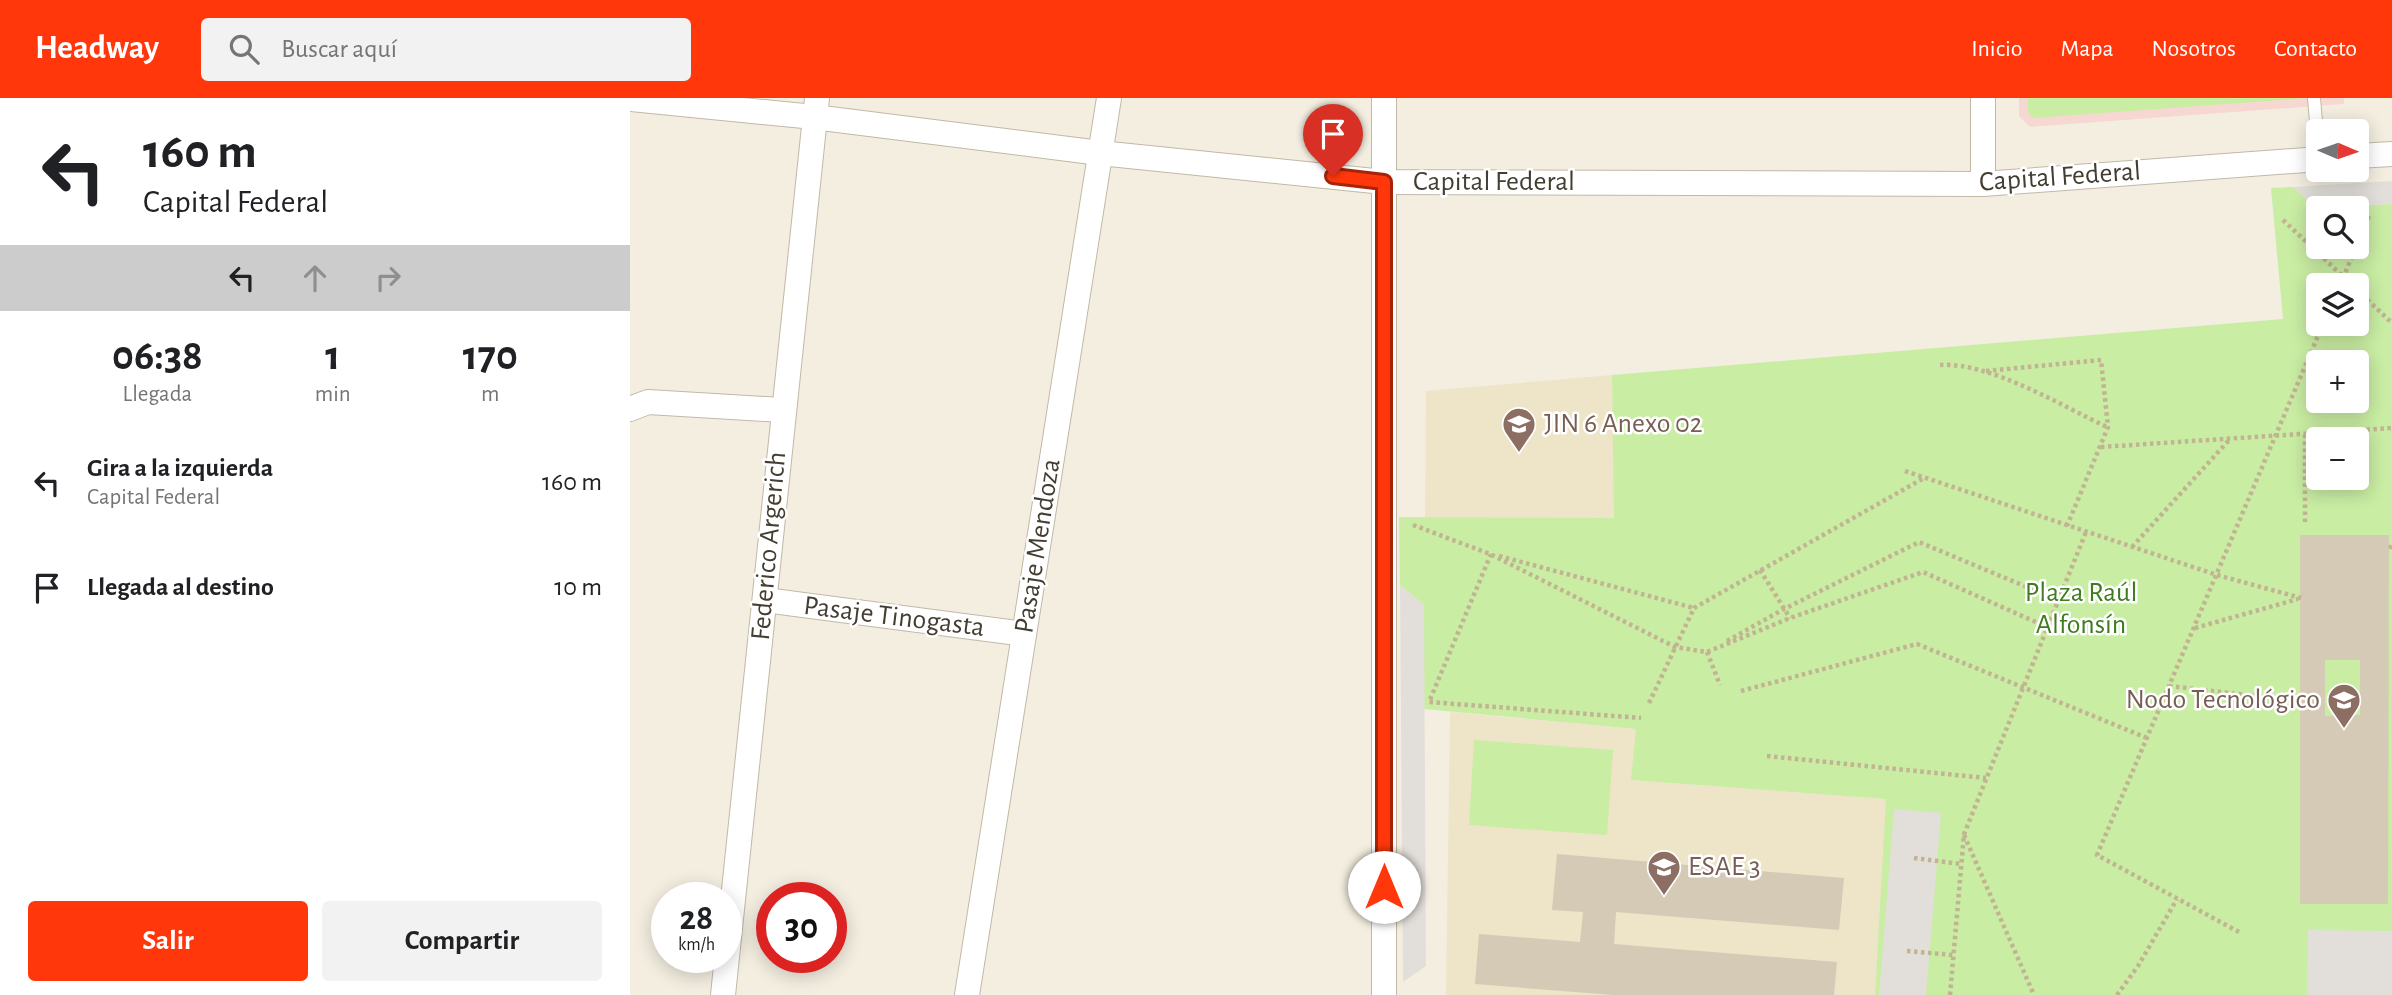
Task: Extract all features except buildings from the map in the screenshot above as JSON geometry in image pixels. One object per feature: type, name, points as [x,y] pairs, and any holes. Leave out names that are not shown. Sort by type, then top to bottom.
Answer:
[{"type":"street","name":"Pasaje Mendoza","points":[[967,995],[1109,98]]},
{"type":"street","points":[[1384,98],[1384,995]]},
{"type":"street","points":[[1983,98],[1983,184]]},
{"type":"street","name":"Capital Federal","points":[[630,99],[816,107],[1100,153],[1384,182],[1983,184],[2306,159]]},
{"type":"street","name":"Federico Argerich","points":[[723,995],[765,600],[782,410],[816,107]]},
{"type":"street","points":[[2370,155],[2392,154]]},
{"type":"street","points":[[630,409],[648,402],[782,410]]},
{"type":"street","name":"Pasaje Tinogasta","points":[[765,600],[1024,634]]},
{"type":"lane","points":[[2314,98],[2316,119]]},
{"type":"path","points":[[2283,219],[2340,273]]},
{"type":"path","points":[[2369,301],[2392,323]]},
{"type":"path","points":[[2239,932],[2097,855],[2318,336]]},
{"type":"path","points":[[1986,371],[2101,360],[2108,427],[2067,526]]},
{"type":"path","points":[[1940,365],[1960,364],[1986,371],[2108,427]]},
{"type":"path","points":[[2101,447],[2392,428]]},
{"type":"path","points":[[2305,433],[2305,522]]},
{"type":"path","points":[[2132,547],[2230,438]]},
{"type":"path","points":[[1905,471],[2217,575],[2301,598],[2194,628]]},
{"type":"path","points":[[1649,703],[1694,608],[1925,478]]},
{"type":"path","points":[[1413,525],[1490,554],[1694,608]]},
{"type":"path","points":[[1950,995],[1964,834],[2085,532]]},
{"type":"path","points":[[1707,652],[1784,609],[1919,542],[2058,600]]},
{"type":"path","points":[[1490,554],[1675,647],[1707,652],[1790,618],[1923,572],[2047,627]]},
{"type":"path","points":[[1490,554],[1429,702],[1641,718]]},
{"type":"path","points":[[1760,570],[1790,618]]},
{"type":"path","points":[[1741,691],[1917,644],[2147,738]]},
{"type":"path","points":[[1707,652],[1720,685]]},
{"type":"path","points":[[2169,685],[2301,701]]},
{"type":"path","points":[[1767,756],[1986,778]]},
{"type":"path","points":[[1964,834],[2034,995]]},
{"type":"path","points":[[1914,858],[1961,864]]},
{"type":"path","points":[[2117,995],[2138,966],[2177,899]]},
{"type":"path","points":[[1907,951],[1953,955]]},
{"type":"shaded area","points":[[2019,98],[2344,98],[2344,104],[2030,127],[2019,116]]},
{"type":"shaded area","points":[[2392,181],[2392,204],[2369,205],[2369,196],[2306,196],[2306,199],[2293,187]]},
{"type":"shaded area","name":"JIN 6 Anexo 02","points":[[1612,375],[1615,518],[1425,517],[1426,391]]},
{"type":"shaded area","points":[[1400,585],[1424,605],[1426,966],[1403,982]]},
{"type":"shaded area","name":"ESAE 3","points":[[1450,712],[1636,729],[1632,780],[1887,799],[1875,995],[1446,995]]},
{"type":"shaded area","points":[[1894,809],[1941,813],[1926,995],[1879,995]]},
{"type":"shaded area","points":[[2308,930],[2392,931],[2392,995],[2307,995]]},
{"type":"green space","points":[[2028,98],[2307,98],[2033,118],[2028,112]]},
{"type":"green space","name":"Plaza Raúl Alfonsín","points":[[2293,187],[2306,199],[2306,259],[2369,259],[2369,205],[2392,204],[2392,995],[1875,995],[1886,799],[1631,780],[1636,729],[1424,709],[1424,605],[1400,585],[1399,517],[1614,518],[1612,375],[2283,319],[2271,188]]},
{"type":"green space","points":[[1474,740],[1613,750],[1607,835],[1469,825]]},
{"type":"place","name":"JIN 6 Anexo 02","points":[[1519,454]]},
{"type":"place","name":"Nodo Tecnológico","points":[[2344,730]]},
{"type":"place","name":"ESAE 3","points":[[1664,897]]},
{"type":"route","points":[[1333,176],[1384,182],[1384,887]]}]
